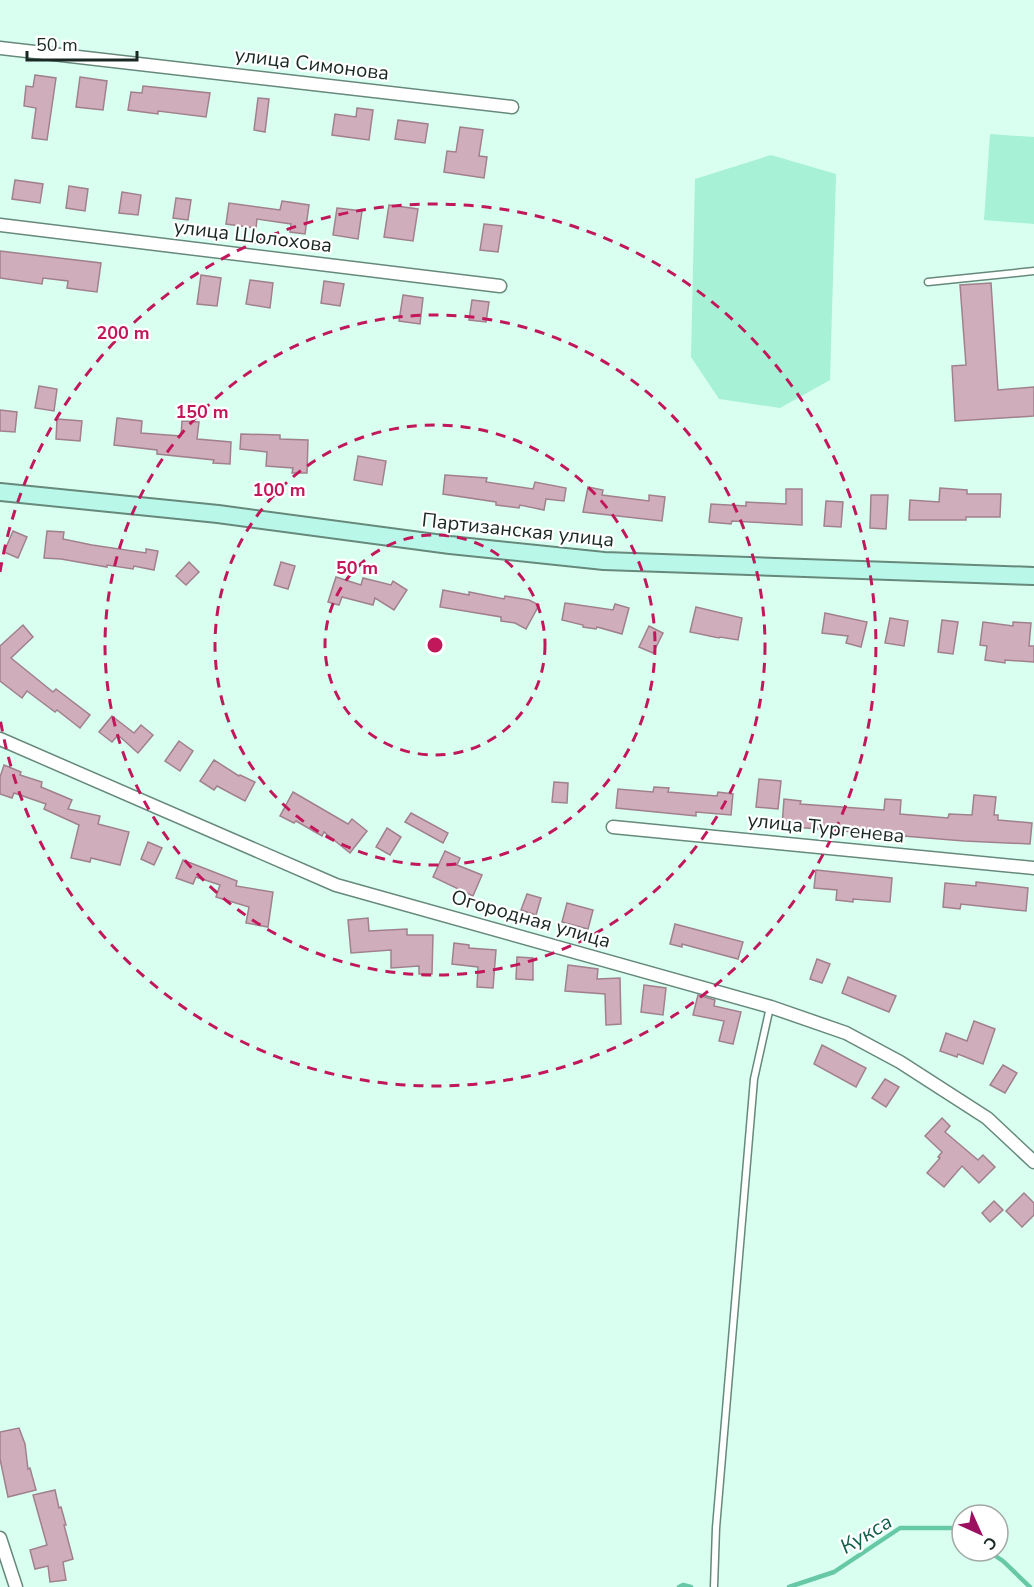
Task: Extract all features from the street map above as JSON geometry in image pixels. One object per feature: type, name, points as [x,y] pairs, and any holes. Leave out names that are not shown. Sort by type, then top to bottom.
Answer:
[{"type":"street","name":"улица Симонова","points":[[0,48],[512,107]]},
{"type":"street","name":"улица Шолохова","points":[[0,225],[500,286]]},
{"type":"street","name":"Партизанская улица","points":[[0,492],[218,514],[450,545],[604,561],[1034,576]]},
{"type":"street","name":"Огородная улица","points":[[0,739],[336,885],[771,1006],[846,1033],[900,1062],[987,1118],[1034,1162]]},
{"type":"street","name":"улица Тургенева","points":[[613,827],[1034,868]]},
{"type":"street","points":[[0,1538],[16,1587]]},
{"type":"lane","points":[[928,282],[1034,271]]},
{"type":"lane","points":[[714,1587],[717,1516],[754,1079],[771,1006]]},
{"type":"green space","points":[[990,134],[1034,137],[1034,224],[984,220]]},
{"type":"green space","points":[[771,155],[836,174],[830,380],[780,408],[719,399],[691,357],[695,179]]},
{"type":"building","points":[[35,75],[56,78],[47,140],[32,138],[36,108],[24,106],[26,86],[33,87]]},
{"type":"building","points":[[80,77],[107,81],[103,110],[76,107]]},
{"type":"building","points":[[143,86],[210,93],[206,117],[128,110],[131,92],[142,93]]},
{"type":"building","points":[[258,98],[269,99],[265,132],[254,130]]},
{"type":"building","points":[[357,108],[373,110],[369,140],[332,135],[335,114],[356,117]]},
{"type":"building","points":[[398,120],[428,124],[425,143],[395,139]]},
{"type":"building","points":[[460,127],[483,130],[479,156],[487,157],[484,178],[444,172],[447,151],[456,152]]},
{"type":"building","points":[[15,180],[43,184],[40,203],[12,199]]},
{"type":"building","points":[[69,186],[88,189],[85,211],[66,208]]},
{"type":"building","points":[[122,192],[141,195],[138,215],[119,213]]},
{"type":"building","points":[[176,198],[191,200],[188,220],[173,218]]},
{"type":"building","points":[[282,201],[309,205],[305,234],[290,232],[291,224],[257,219],[256,228],[226,224],[229,203],[280,210]]},
{"type":"building","points":[[389,205],[418,209],[413,241],[384,237]]},
{"type":"building","points":[[337,208],[362,211],[358,239],[333,235]]},
{"type":"building","points":[[484,224],[502,226],[498,252],[480,250]]},
{"type":"building","points":[[0,251],[101,263],[97,292],[67,288],[68,281],[43,278],[42,284],[0,278]]},
{"type":"building","points":[[201,275],[221,278],[217,306],[197,304]]},
{"type":"building","points":[[250,280],[273,283],[270,308],[246,304]]},
{"type":"building","points":[[324,281],[344,284],[340,306],[321,303]]},
{"type":"building","points":[[991,283],[998,390],[1034,387],[1034,416],[955,421],[952,366],[966,365],[960,285]]},
{"type":"building","points":[[403,295],[423,298],[420,324],[399,321]]},
{"type":"building","points":[[472,300],[489,302],[486,322],[469,320]]},
{"type":"building","points":[[39,386],[57,389],[54,411],[35,408]]},
{"type":"building","points":[[0,410],[17,412],[15,432],[0,431]]},
{"type":"building","points":[[117,418],[142,421],[141,433],[181,436],[182,421],[199,422],[197,439],[231,442],[230,464],[157,454],[157,450],[114,445]]},
{"type":"building","points":[[57,419],[82,421],[80,441],[56,439]]},
{"type":"building","points":[[241,434],[280,435],[280,439],[308,440],[307,473],[292,473],[293,468],[266,466],[267,452],[240,449]]},
{"type":"building","points":[[358,456],[386,461],[382,485],[354,480]]},
{"type":"building","points":[[445,475],[487,478],[486,482],[533,489],[535,482],[566,488],[564,501],[546,499],[544,510],[520,505],[519,508],[496,505],[496,502],[443,494]]},
{"type":"building","points":[[588,487],[603,490],[602,495],[649,501],[649,495],[665,497],[662,521],[583,512]]},
{"type":"building","points":[[940,488],[967,490],[967,494],[1001,494],[1000,517],[966,517],[966,520],[909,520],[910,500],[939,502]]},
{"type":"building","points":[[786,489],[802,489],[802,525],[709,522],[711,504],[746,506],[746,502],[786,504]]},
{"type":"building","points":[[871,495],[888,495],[886,529],[870,528]]},
{"type":"building","points":[[826,501],[843,502],[841,527],[824,526]]},
{"type":"building","points":[[13,531],[27,537],[18,558],[4,552]]},
{"type":"building","points":[[47,531],[64,532],[63,539],[92,545],[146,553],[146,549],[158,551],[154,570],[134,566],[133,569],[107,565],[107,567],[44,558]]},
{"type":"building","points":[[189,562],[199,572],[186,585],[176,576]]},
{"type":"building","points":[[281,562],[295,566],[288,589],[274,585]]},
{"type":"building","points":[[336,577],[361,585],[363,578],[391,585],[393,581],[407,590],[394,610],[375,598],[373,605],[342,597],[339,605],[328,602]]},
{"type":"building","points":[[443,590],[469,595],[469,592],[504,599],[505,596],[529,600],[539,605],[526,629],[515,623],[501,621],[501,617],[440,607]]},
{"type":"building","points":[[565,603],[613,610],[615,604],[629,608],[622,634],[597,627],[596,629],[583,627],[583,625],[562,620]]},
{"type":"building","points":[[696,607],[742,618],[738,640],[690,632]]},
{"type":"building","points":[[825,613],[867,622],[861,647],[846,643],[848,636],[822,633]]},
{"type":"building","points":[[890,618],[908,621],[904,646],[885,643]]},
{"type":"building","points":[[942,620],[958,622],[953,654],[938,652]]},
{"type":"building","points":[[983,622],[1013,626],[1013,622],[1031,623],[1029,646],[1034,646],[1034,662],[1005,660],[1005,663],[985,660],[987,646],[980,645]]},
{"type":"building","points":[[23,625],[33,637],[11,658],[53,692],[56,689],[90,715],[80,728],[27,691],[22,698],[0,681],[0,646]]},
{"type":"building","points":[[649,626],[663,633],[653,653],[639,647]]},
{"type":"building","points":[[112,716],[134,733],[141,725],[153,735],[138,753],[118,735],[112,742],[99,732]]},
{"type":"building","points":[[179,741],[193,751],[180,771],[165,761]]},
{"type":"building","points":[[214,760],[239,776],[255,782],[245,801],[217,786],[214,790],[200,781]]},
{"type":"building","points":[[4,765],[21,772],[20,775],[42,782],[41,787],[72,800],[68,809],[100,816],[98,824],[129,832],[120,865],[91,858],[90,862],[71,858],[79,825],[44,809],[46,804],[14,793],[12,798],[0,794],[0,777]]},
{"type":"building","points":[[759,779],[781,781],[778,809],[756,807]]},
{"type":"building","points":[[554,782],[568,783],[567,803],[552,802]]},
{"type":"building","points":[[654,787],[669,788],[668,792],[717,796],[718,792],[733,794],[731,815],[696,812],[696,816],[616,808],[618,789],[653,792]]},
{"type":"building","points":[[293,792],[348,824],[352,819],[367,831],[350,853],[324,832],[322,836],[296,821],[294,823],[280,816]]},
{"type":"building","points":[[974,795],[996,797],[994,815],[998,815],[998,820],[1032,823],[1030,844],[782,826],[784,799],[801,801],[800,804],[884,810],[885,799],[901,800],[900,814],[948,818],[949,814],[972,815]]},
{"type":"building","points":[[411,813],[448,833],[443,843],[405,822]]},
{"type":"building","points":[[387,828],[401,837],[390,855],[376,847]]},
{"type":"building","points":[[148,842],[162,848],[154,865],[141,859]]},
{"type":"building","points":[[445,851],[460,858],[457,865],[482,875],[473,896],[433,877]]},
{"type":"building","points":[[183,860],[237,881],[236,886],[273,892],[268,927],[246,923],[249,907],[216,897],[220,885],[196,877],[193,884],[176,878]]},
{"type":"building","points":[[816,870],[892,878],[890,902],[836,900],[837,890],[814,888]]},
{"type":"building","points":[[976,882],[1028,888],[1026,911],[961,904],[960,909],[943,907],[945,883],[976,886]]},
{"type":"building","points":[[527,894],[541,898],[536,915],[521,910]]},
{"type":"building","points":[[567,903],[593,910],[588,929],[562,922]]},
{"type":"building","points":[[368,918],[369,931],[407,929],[407,935],[433,935],[432,974],[419,974],[419,966],[391,968],[391,950],[351,953],[348,920]]},
{"type":"building","points":[[675,924],[743,942],[738,959],[682,944],[682,947],[670,944]]},
{"type":"building","points":[[454,943],[469,945],[469,948],[496,950],[493,988],[477,987],[478,967],[452,964]]},
{"type":"building","points":[[517,957],[533,958],[533,980],[516,979]]},
{"type":"building","points":[[817,959],[830,964],[822,983],[810,979]]},
{"type":"building","points":[[568,965],[598,969],[597,979],[620,978],[621,1024],[606,1025],[605,994],[565,991]]},
{"type":"building","points":[[848,977],[896,996],[889,1012],[842,993]]},
{"type":"building","points":[[644,985],[666,988],[663,1015],[641,1012]]},
{"type":"building","points":[[698,995],[715,1000],[714,1006],[741,1012],[733,1044],[719,1041],[724,1021],[693,1015]]},
{"type":"building","points":[[974,1021],[995,1029],[983,1064],[958,1054],[957,1057],[940,1051],[946,1033],[967,1041]]},
{"type":"building","points":[[822,1045],[866,1068],[856,1087],[814,1064]]},
{"type":"building","points":[[1003,1065],[1017,1073],[1005,1093],[990,1085]]},
{"type":"building","points":[[885,1079],[899,1087],[886,1107],[872,1098]]},
{"type":"building","points":[[942,1118],[950,1126],[945,1132],[978,1160],[983,1155],[995,1167],[979,1183],[962,1166],[944,1187],[927,1173],[940,1158],[938,1157],[942,1152],[925,1136]]},
{"type":"building","points":[[1024,1193],[1034,1203],[1034,1215],[1022,1227],[1006,1211]]},
{"type":"building","points":[[994,1201],[1003,1210],[990,1222],[982,1213]]},
{"type":"building","points":[[19,1428],[25,1444],[28,1469],[30,1468],[36,1490],[8,1497],[0,1459],[0,1432]]},
{"type":"building","points":[[55,1490],[66,1525],[64,1525],[73,1559],[63,1562],[66,1580],[50,1582],[48,1566],[35,1569],[30,1550],[47,1545],[33,1495]]},
{"type":"waterway","name":"Кукса","points":[[789,1587],[834,1572],[900,1528],[950,1528]]},
{"type":"waterway","name":"Кукса","points":[[1005,1563],[1030,1587]]},
{"type":"waterway","name":"Кукса","points":[[679,1587],[683,1585],[691,1587]]}]
